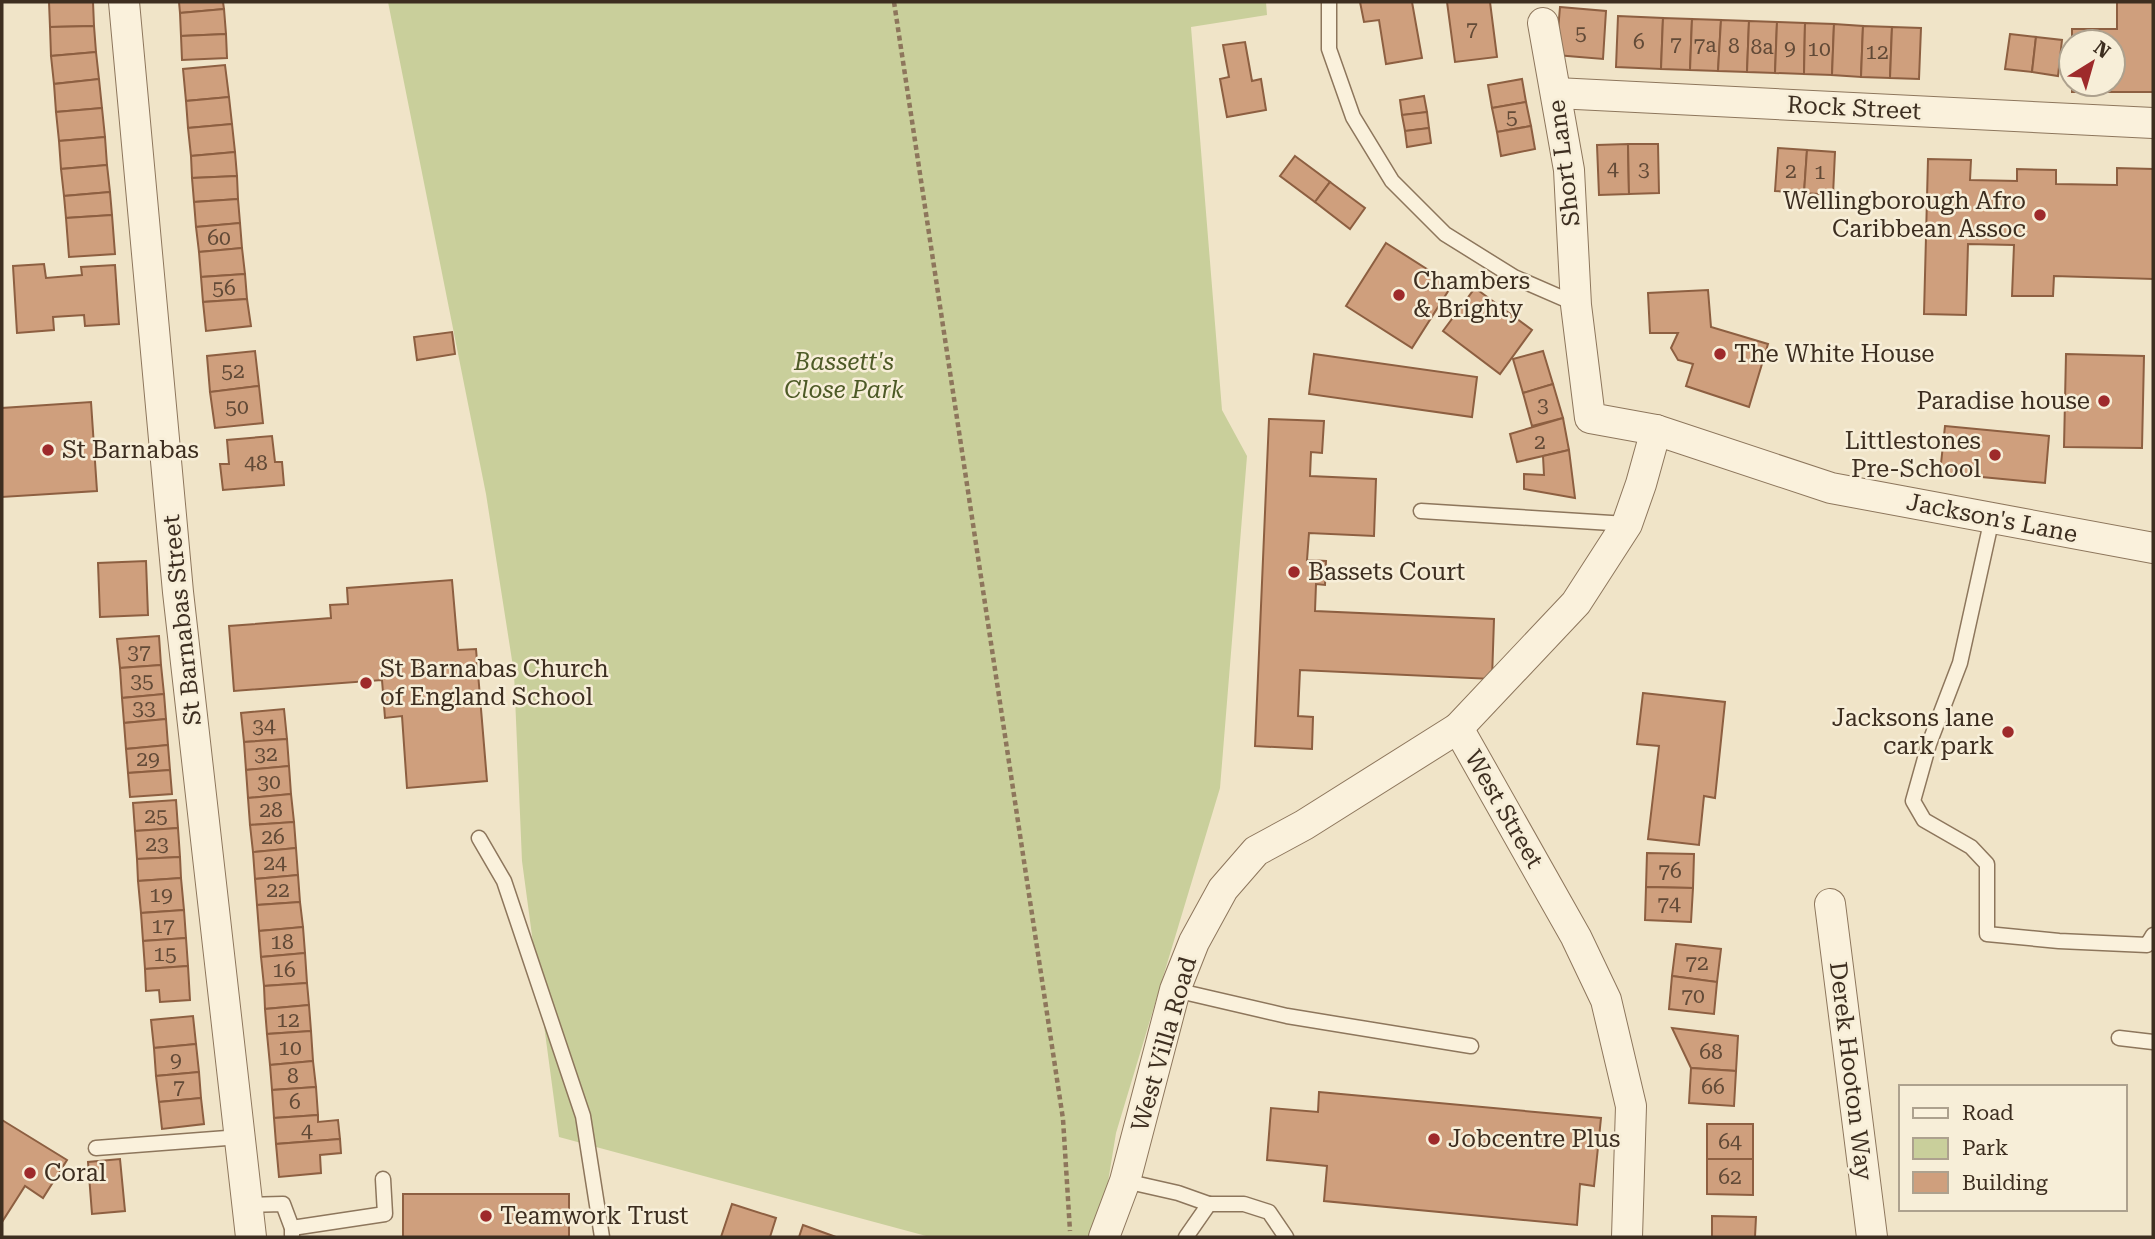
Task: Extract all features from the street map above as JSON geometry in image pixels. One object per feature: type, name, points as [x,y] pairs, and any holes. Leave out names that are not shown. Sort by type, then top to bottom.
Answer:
[{"type":"street","name":"St Barnabas Street","points":[[124,2],[178,592],[251,1237]]},
{"type":"street","name":"Short Lane","points":[[1543,23],[1569,170],[1576,305],[1590,418]]},
{"type":"street","name":"Rock Street","points":[[1556,93],[2153,123]]},
{"type":"street","name":"Jackson's Lane","points":[[1590,418],[1656,430],[1831,488],[2153,548]]},
{"type":"street","name":"West Street","points":[[1627,1237],[1631,1106],[1606,1000],[1576,937],[1458,729],[1576,603],[1627,524],[1656,430]]},
{"type":"street","name":"West Villa Road","points":[[1104,1237],[1125,1181],[1175,989],[1194,942],[1223,888],[1256,851],[1304,825],[1458,729]]},
{"type":"street","name":"Derek Hooton Way","points":[[1830,904],[1872,1237]]},
{"type":"lane","points":[[1329,2],[1329,49],[1353,117],[1392,181],[1445,234],[1514,277],[1576,305]]},
{"type":"lane","points":[[1421,511],[1627,524]]},
{"type":"lane","points":[[1992,518],[1960,663],[1929,744],[1913,801],[1924,820],[1971,847],[1987,864],[1987,933],[2059,941],[2147,945],[2153,935]]},
{"type":"lane","points":[[479,838],[504,881],[583,1116],[602,1237]]},
{"type":"lane","points":[[1175,989],[1287,1016],[1471,1046]]},
{"type":"lane","points":[[2119,1038],[2153,1042]]},
{"type":"lane","points":[[96,1148],[240,1136]]},
{"type":"lane","points":[[247,1205],[283,1204],[292,1233],[385,1214],[383,1179]]},
{"type":"lane","points":[[1125,1181],[1178,1193],[1209,1205],[1244,1204],[1269,1212],[1286,1237]]},
{"type":"lane","points":[[1186,1237],[1209,1205]]},
{"type":"path","points":[[894,2],[1063,1119],[1070,1234],[1074,1237]]},
{"type":"green space","name":"Bassett's Close Park","points":[[388,2],[1266,2],[1267,15],[1191,27],[1222,410],[1247,456],[1220,788],[1116,1133],[1099,1237],[930,1237],[559,1137],[522,861],[514,673],[486,494]]},
{"type":"building","points":[[49,2],[93,2],[94,26],[50,27]]},
{"type":"building","points":[[179,2],[223,2],[224,9],[180,13]]},
{"type":"building","points":[[1360,2],[1412,2],[1422,58],[1386,64],[1379,20],[1364,22]]},
{"type":"building","points":[[1447,2],[1490,2],[1497,57],[1455,62]]},
{"type":"building","points":[[2117,2],[2153,2],[2153,92],[2127,92],[2127,28],[2117,28]]},
{"type":"building","points":[[1560,7],[1606,11],[1603,59],[1556,55]]},
{"type":"building","points":[[224,9],[226,34],[181,36],[180,13]]},
{"type":"building","points":[[1618,16],[1663,18],[1661,69],[1616,67]]},
{"type":"building","points":[[1663,18],[1692,19],[1690,70],[1661,69]]},
{"type":"building","points":[[1692,19],[1721,20],[1718,71],[1690,70]]},
{"type":"building","points":[[1721,20],[1749,21],[1747,72],[1718,71]]},
{"type":"building","points":[[1749,21],[1777,22],[1775,73],[1747,72]]},
{"type":"building","points":[[1777,22],[1805,23],[1804,74],[1775,73]]},
{"type":"building","points":[[1805,23],[1834,24],[1832,75],[1804,74]]},
{"type":"building","points":[[1834,24],[1863,26],[1861,77],[1832,75]]},
{"type":"building","points":[[94,26],[96,52],[51,56],[50,27]]},
{"type":"building","points":[[1863,26],[1892,27],[1890,78],[1861,77]]},
{"type":"building","points":[[1892,27],[1921,28],[1919,79],[1890,78]]},
{"type":"building","points":[[226,34],[227,58],[182,60],[181,36]]},
{"type":"building","points":[[2010,34],[2036,37],[2032,72],[2005,69]]},
{"type":"building","points":[[2036,37],[2057,39],[2057,76],[2032,72]]},
{"type":"building","points":[[1245,42],[1252,81],[1261,79],[1266,110],[1227,117],[1220,79],[1229,77],[1223,45]]},
{"type":"building","points":[[96,52],[99,79],[54,84],[51,56]]},
{"type":"building","points":[[225,65],[229,97],[186,101],[183,69]]},
{"type":"building","points":[[99,79],[102,108],[56,112],[54,84]]},
{"type":"building","points":[[1522,79],[1526,102],[1492,108],[1488,85]]},
{"type":"building","points":[[1424,96],[1427,112],[1402,115],[1400,100]]},
{"type":"building","points":[[229,97],[232,124],[188,128],[186,101]]},
{"type":"building","points":[[1526,102],[1531,126],[1497,132],[1492,108]]},
{"type":"building","points":[[102,108],[105,137],[59,141],[56,112]]},
{"type":"building","points":[[1427,112],[1429,128],[1405,131],[1402,115]]},
{"type":"building","points":[[232,124],[235,152],[191,156],[188,128]]},
{"type":"building","points":[[1531,126],[1535,149],[1501,156],[1497,132]]},
{"type":"building","points":[[1429,128],[1431,143],[1407,147],[1405,131]]},
{"type":"building","points":[[105,137],[107,165],[61,169],[59,141]]},
{"type":"building","points":[[1628,144],[1629,194],[1599,195],[1597,145]]},
{"type":"building","points":[[1628,144],[1658,144],[1659,193],[1629,194]]},
{"type":"building","points":[[1778,148],[1807,150],[1804,193],[1775,191]]},
{"type":"building","points":[[1807,150],[1835,152],[1833,195],[1804,193]]},
{"type":"building","points":[[235,152],[237,176],[192,178],[191,156]]},
{"type":"building","points":[[1295,156],[1330,182],[1315,202],[1280,176]]},
{"type":"building","name":"Wellingborough Afro Caribbean Assoc","points":[[1928,159],[1971,160],[1970,180],[2017,181],[2017,169],[2056,170],[2056,184],[2117,185],[2117,168],[2153,169],[2153,279],[2054,276],[2053,296],[2012,296],[2014,245],[1968,244],[1966,315],[1924,314]]},
{"type":"building","points":[[107,165],[110,192],[64,196],[61,169]]},
{"type":"building","points":[[237,176],[238,199],[194,202],[192,178]]},
{"type":"building","points":[[1330,182],[1365,208],[1350,229],[1315,202]]},
{"type":"building","points":[[110,192],[112,215],[66,218],[64,196]]},
{"type":"building","points":[[238,199],[240,223],[196,227],[194,202]]},
{"type":"building","points":[[112,215],[115,254],[69,257],[66,218]]},
{"type":"building","points":[[240,223],[242,248],[199,252],[196,227]]},
{"type":"building","name":"Chambers & Brighty","points":[[1386,243],[1452,285],[1412,348],[1346,306]]},
{"type":"building","points":[[242,248],[245,274],[201,277],[199,252]]},
{"type":"building","points":[[44,264],[46,278],[82,275],[81,267],[115,265],[119,324],[85,326],[84,315],[53,317],[54,330],[17,333],[13,266]]},
{"type":"building","points":[[245,274],[247,299],[203,302],[201,277]]},
{"type":"building","points":[[1475,288],[1532,330],[1500,374],[1443,331]]},
{"type":"building","name":"The White House","points":[[1708,290],[1711,327],[1768,344],[1749,407],[1686,386],[1693,364],[1678,360],[1671,348],[1678,333],[1650,333],[1648,293]]},
{"type":"building","points":[[247,299],[251,326],[206,331],[203,302]]},
{"type":"building","points":[[452,332],[455,354],[417,360],[414,337]]},
{"type":"building","points":[[255,351],[259,386],[210,392],[207,356]]},
{"type":"building","points":[[1543,351],[1553,384],[1523,393],[1513,359]]},
{"type":"building","points":[[1314,354],[1477,377],[1472,417],[1309,394]]},
{"type":"building","name":"Paradise house","points":[[2066,354],[2144,356],[2142,448],[2064,447]]},
{"type":"building","points":[[1553,384],[1563,418],[1532,426],[1523,393]]},
{"type":"building","points":[[259,386],[263,423],[215,428],[210,392]]},
{"type":"building","name":"St Barnabas","points":[[91,402],[97,491],[2,497],[2,408]]},
{"type":"building","points":[[1563,418],[1569,450],[1517,462],[1510,434]]},
{"type":"building","name":"Bassets Court","points":[[1269,419],[1324,421],[1322,453],[1311,452],[1310,476],[1376,479],[1374,536],[1309,533],[1307,560],[1326,561],[1325,585],[1316,584],[1315,611],[1494,619],[1492,679],[1300,670],[1298,716],[1313,717],[1312,749],[1255,746]]},
{"type":"building","name":"Littlestones Pre-School","points":[[1945,426],[2049,436],[2045,483],[1940,473]]},
{"type":"building","points":[[272,436],[275,462],[282,462],[284,485],[223,490],[220,464],[229,464],[227,440]]},
{"type":"building","points":[[1569,450],[1575,498],[1524,489],[1524,474],[1544,475],[1543,456]]},
{"type":"building","points":[[146,561],[148,615],[100,617],[98,563]]},
{"type":"building","points":[[452,580],[458,650],[476,649],[487,781],[407,788],[402,716],[385,718],[382,680],[234,691],[229,626],[331,618],[330,605],[348,604],[347,588]]},
{"type":"building","points":[[159,636],[161,665],[120,668],[117,639]]},
{"type":"building","points":[[161,665],[164,694],[122,698],[120,668]]},
{"type":"building","points":[[1643,693],[1725,702],[1715,798],[1704,796],[1699,845],[1648,839],[1659,746],[1637,744]]},
{"type":"building","points":[[164,694],[166,719],[124,723],[122,698]]},
{"type":"building","points":[[284,709],[287,739],[244,742],[241,713]]},
{"type":"building","points":[[166,719],[168,745],[126,749],[124,723]]},
{"type":"building","points":[[287,739],[289,766],[246,770],[244,742]]},
{"type":"building","points":[[168,745],[170,770],[128,773],[126,749]]},
{"type":"building","points":[[289,766],[291,794],[248,798],[246,770]]},
{"type":"building","points":[[170,770],[172,794],[130,797],[128,773]]},
{"type":"building","points":[[291,794],[294,822],[250,825],[248,798]]},
{"type":"building","points":[[176,800],[178,828],[135,831],[133,803]]},
{"type":"building","points":[[294,822],[296,848],[253,852],[250,825]]},
{"type":"building","points":[[178,828],[180,857],[137,859],[135,831]]},
{"type":"building","points":[[296,848],[298,875],[255,879],[253,852]]},
{"type":"building","points":[[1647,853],[1694,854],[1693,888],[1646,887]]},
{"type":"building","points":[[180,857],[181,878],[138,881],[137,859]]},
{"type":"building","points":[[298,875],[300,902],[257,905],[255,879]]},
{"type":"building","points":[[181,878],[184,910],[141,913],[138,881]]},
{"type":"building","points":[[1646,887],[1693,888],[1691,922],[1645,920]]},
{"type":"building","points":[[300,902],[303,927],[259,931],[257,905]]},
{"type":"building","points":[[184,910],[186,938],[143,941],[141,913]]},
{"type":"building","points":[[303,927],[305,953],[261,957],[259,931]]},
{"type":"building","points":[[186,938],[188,966],[145,969],[143,941]]},
{"type":"building","points":[[1676,944],[1721,949],[1717,982],[1672,976]]},
{"type":"building","points":[[305,953],[307,983],[264,986],[261,957]]},
{"type":"building","points":[[188,966],[190,1000],[160,1002],[159,990],[146,991],[145,969]]},
{"type":"building","points":[[1672,976],[1717,982],[1714,1014],[1669,1009]]},
{"type":"building","points":[[307,983],[309,1005],[265,1009],[264,986]]},
{"type":"building","points":[[309,1005],[311,1031],[267,1034],[265,1009]]},
{"type":"building","points":[[193,1016],[196,1044],[154,1048],[151,1020]]},
{"type":"building","points":[[1672,1028],[1738,1036],[1736,1071],[1691,1068]]},
{"type":"building","points":[[311,1031],[313,1061],[270,1065],[267,1034]]},
{"type":"building","points":[[196,1044],[199,1072],[156,1076],[154,1048]]},
{"type":"building","points":[[313,1061],[316,1087],[272,1090],[270,1065]]},
{"type":"building","points":[[1691,1068],[1736,1071],[1734,1106],[1689,1103]]},
{"type":"building","points":[[199,1072],[201,1098],[159,1102],[156,1076]]},
{"type":"building","points":[[316,1087],[318,1115],[274,1118],[272,1090]]},
{"type":"building","name":"Jobcentre Plus","points":[[1319,1092],[1601,1118],[1594,1186],[1580,1184],[1577,1225],[1324,1201],[1327,1166],[1267,1160],[1271,1108],[1318,1112]]},
{"type":"building","points":[[201,1098],[204,1124],[162,1129],[159,1102]]},
{"type":"building","points":[[318,1115],[318,1122],[338,1120],[340,1139],[276,1144],[274,1118]]},
{"type":"building","name":"Coral","points":[[2,1120],[67,1160],[43,1198],[25,1186],[2,1222]]},
{"type":"building","points":[[1707,1124],[1753,1124],[1753,1159],[1707,1159]]},
{"type":"building","points":[[340,1139],[341,1153],[320,1155],[321,1173],[279,1177],[276,1144]]},
{"type":"building","points":[[120,1159],[125,1211],[92,1214],[88,1162]]},
{"type":"building","points":[[1707,1159],[1753,1159],[1753,1195],[1707,1194]]},
{"type":"building","name":"Teamwork Trust","points":[[403,1194],[569,1194],[569,1237],[403,1237]]},
{"type":"building","points":[[732,1204],[776,1218],[770,1237],[721,1237]]},
{"type":"building","points":[[1712,1216],[1756,1217],[1755,1237],[1712,1237]]},
{"type":"building","points":[[803,1225],[836,1237],[799,1237]]},
{"type":"place","name":"Wellingborough Afro Caribbean Assoc","points":[[2040,215]]},
{"type":"place","name":"Chambers & Brighty","points":[[1399,295]]},
{"type":"place","name":"The White House","points":[[1720,354]]},
{"type":"place","name":"Paradise house","points":[[2104,401]]},
{"type":"place","name":"St Barnabas","points":[[48,450]]},
{"type":"place","name":"Littlestones Pre-School","points":[[1995,455]]},
{"type":"place","name":"Bassets Court","points":[[1294,572]]},
{"type":"place","name":"St Barnabas Church of England School","points":[[366,683]]},
{"type":"place","name":"Jacksons lane cark park","points":[[2008,732]]},
{"type":"place","name":"Jobcentre Plus","points":[[1434,1139]]},
{"type":"place","name":"Coral","points":[[30,1173]]},
{"type":"place","name":"Teamwork Trust","points":[[486,1216]]}]
